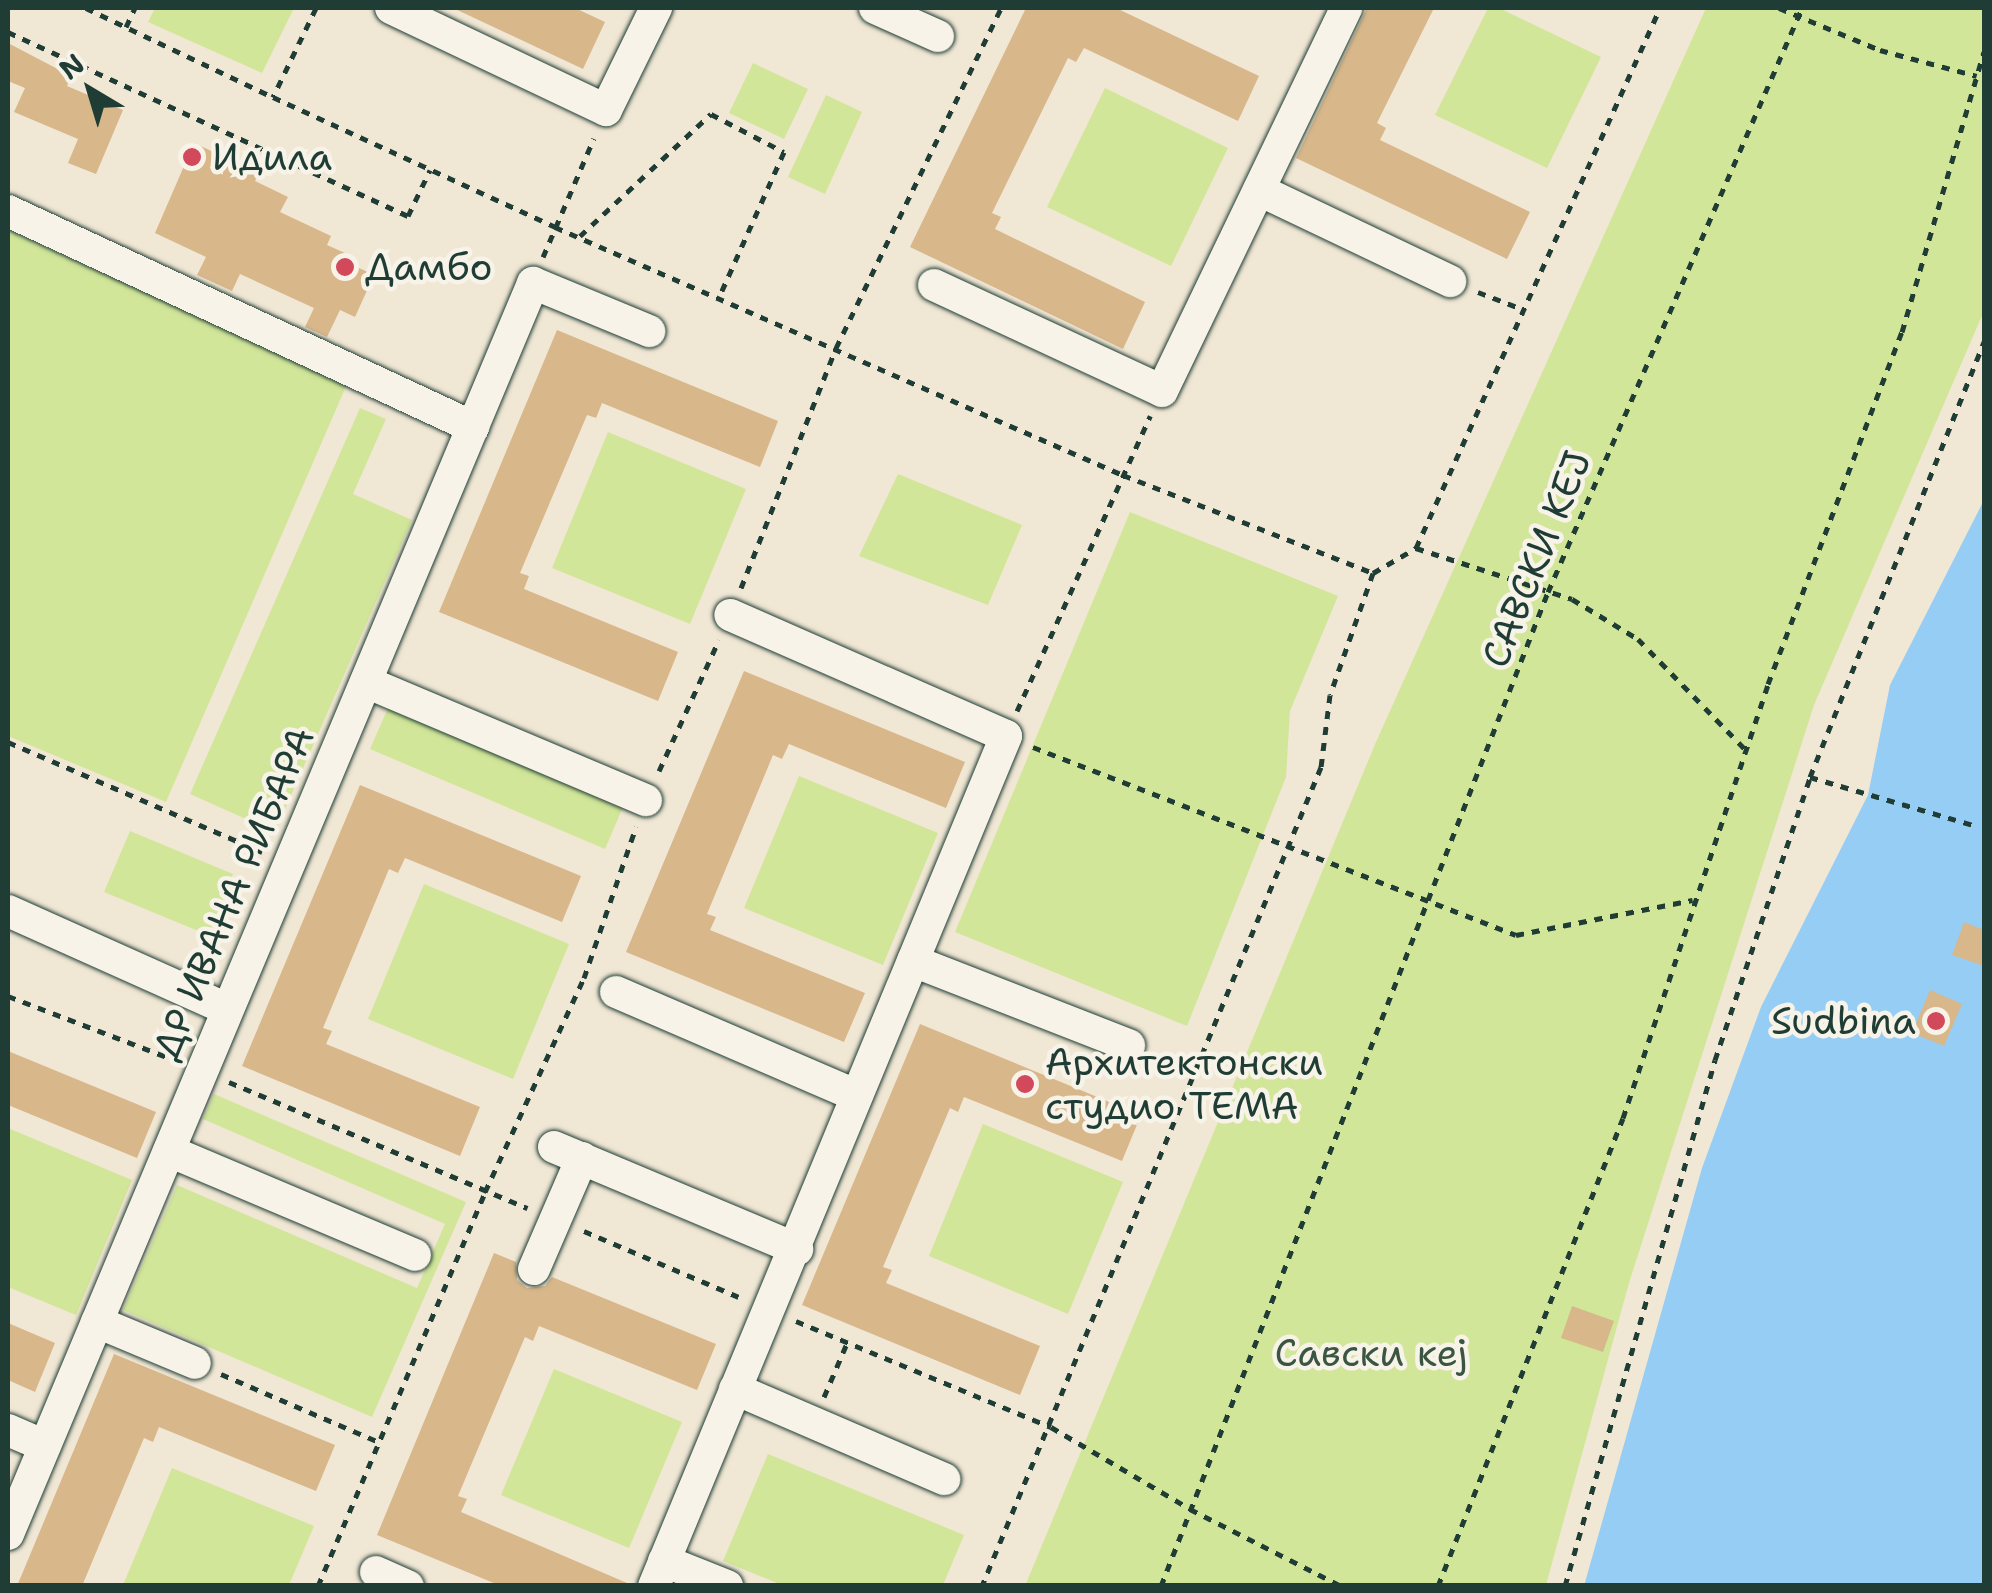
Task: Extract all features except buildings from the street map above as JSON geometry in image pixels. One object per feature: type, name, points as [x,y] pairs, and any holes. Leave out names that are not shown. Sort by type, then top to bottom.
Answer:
[{"type":"street","points":[[401,10],[606,110],[656,8]]},
{"type":"street","points":[[876,8],[938,36]]},
{"type":"street","points":[[934,285],[1162,391],[1346,8]]},
{"type":"street","points":[[1258,190],[1450,281]]},
{"type":"street","points":[[8,211],[473,427]]},
{"type":"street","points":[[533,283],[650,332]]},
{"type":"street","name":"ДР ИВАНА РИБАРА","points":[[8,1534],[533,283]]},
{"type":"street","points":[[727,1586],[659,1573],[734,1389],[797,1249],[1006,736],[730,615]]},
{"type":"street","points":[[366,682],[646,800]]},
{"type":"street","points":[[8,911],[226,1009]]},
{"type":"street","points":[[913,961],[1130,1045]]},
{"type":"street","points":[[616,992],[857,1096]]},
{"type":"street","points":[[168,1151],[415,1255]]},
{"type":"street","points":[[534,1270],[556,1220],[568,1152],[797,1249]]},
{"type":"street","points":[[97,1322],[195,1363]]},
{"type":"street","points":[[734,1389],[944,1479]]},
{"type":"street","points":[[8,1430],[45,1446]]},
{"type":"street","points":[[376,1572],[408,1586]]},
{"type":"path","points":[[86,8],[555,226],[1124,476],[1373,573]]},
{"type":"path","points":[[126,27],[135,8]]},
{"type":"path","points":[[273,97],[316,8]]},
{"type":"path","points":[[318,1586],[485,1192],[584,978],[646,800],[730,615],[836,348],[1001,8]]},
{"type":"path","points":[[982,1586],[1321,767],[1330,695],[1373,573],[1416,548],[1660,8]]},
{"type":"path","points":[[1779,8],[1880,50],[1978,76]]},
{"type":"path","name":"САВСКИ КЕЈ","points":[[1162,1586],[1548,592],[1802,8]]},
{"type":"path","points":[[8,32],[408,216],[431,169]]},
{"type":"path","points":[[1438,1586],[1586,1218],[1745,749],[1902,332],[1984,52]]},
{"type":"path","points":[[533,283],[606,110]]},
{"type":"path","points":[[580,236],[711,114],[784,152],[719,297]]},
{"type":"path","points":[[1450,281],[1522,309]]},
{"type":"path","points":[[1565,1586],[1715,1060],[1810,776],[1984,340]]},
{"type":"path","points":[[1162,391],[1006,736],[1516,936],[1693,900]]},
{"type":"path","points":[[1416,548],[1572,598],[1638,638],[1745,749]]},
{"type":"path","points":[[8,743],[289,864]]},
{"type":"path","points":[[1810,776],[1976,826]]},
{"type":"path","points":[[8,996],[202,1070],[485,1192],[1051,1426],[1190,1509],[1340,1586]]},
{"type":"path","points":[[814,1423],[847,1342]]},
{"type":"path","points":[[195,1363],[379,1442]]},
{"type":"green space","points":[[155,8],[294,8],[262,73],[148,22]]},
{"type":"green space","points":[[1488,8],[1499,8],[1601,57],[1547,168],[1435,115]]},
{"type":"green space","name":"Савски кеј","points":[[1706,8],[1984,8],[1984,311],[1814,705],[1629,1283],[1546,1585],[1025,1586],[1376,742]]},
{"type":"green space","points":[[753,63],[808,89],[784,139],[729,113]]},
{"type":"green space","points":[[1105,88],[1228,148],[1171,266],[1047,207]]},
{"type":"green space","points":[[826,95],[862,112],[825,194],[788,177]]},
{"type":"green space","points":[[8,230],[347,384],[166,802],[8,736]]},
{"type":"green space","points":[[360,408],[386,419],[353,494],[412,520],[275,832],[190,794]]},
{"type":"green space","points":[[608,432],[746,489],[690,624],[552,568]]},
{"type":"green space","points":[[898,474],[1022,525],[988,605],[859,556]]},
{"type":"green space","points":[[1130,512],[1338,596],[1290,711],[1286,777],[1187,1026],[955,932]]},
{"type":"green space","points":[[388,708],[623,807],[605,849],[370,749]]},
{"type":"green space","points":[[799,776],[938,833],[883,965],[744,908]]},
{"type":"green space","points":[[130,831],[233,874],[208,935],[104,892]]},
{"type":"green space","points":[[424,884],[569,944],[513,1079],[368,1019]]},
{"type":"green space","points":[[214,1094],[466,1202],[372,1417],[123,1310],[177,1185],[417,1288],[445,1224],[203,1119]]},
{"type":"green space","points":[[983,1124],[1123,1182],[1068,1314],[929,1256]]},
{"type":"green space","points":[[8,1128],[132,1180],[76,1315],[8,1287]]},
{"type":"green space","points":[[554,1369],[682,1422],[629,1548],[501,1495]]},
{"type":"green space","points":[[768,1454],[964,1535],[943,1585],[782,1585],[723,1561]]},
{"type":"green space","points":[[172,1468],[314,1526],[289,1585],[123,1585]]},
{"type":"water","points":[[1984,500],[1984,1585],[1584,1586],[1702,1168],[1761,1007],[1868,795],[1890,685]]},
{"type":"place","name":"Идила","points":[[192,157]]},
{"type":"place","name":"Дамбо","points":[[345,267]]},
{"type":"place","name":"Sudbina","points":[[1936,1021]]},
{"type":"place","name":"Архитектонски студио ТЕМА","points":[[1025,1084]]}]
